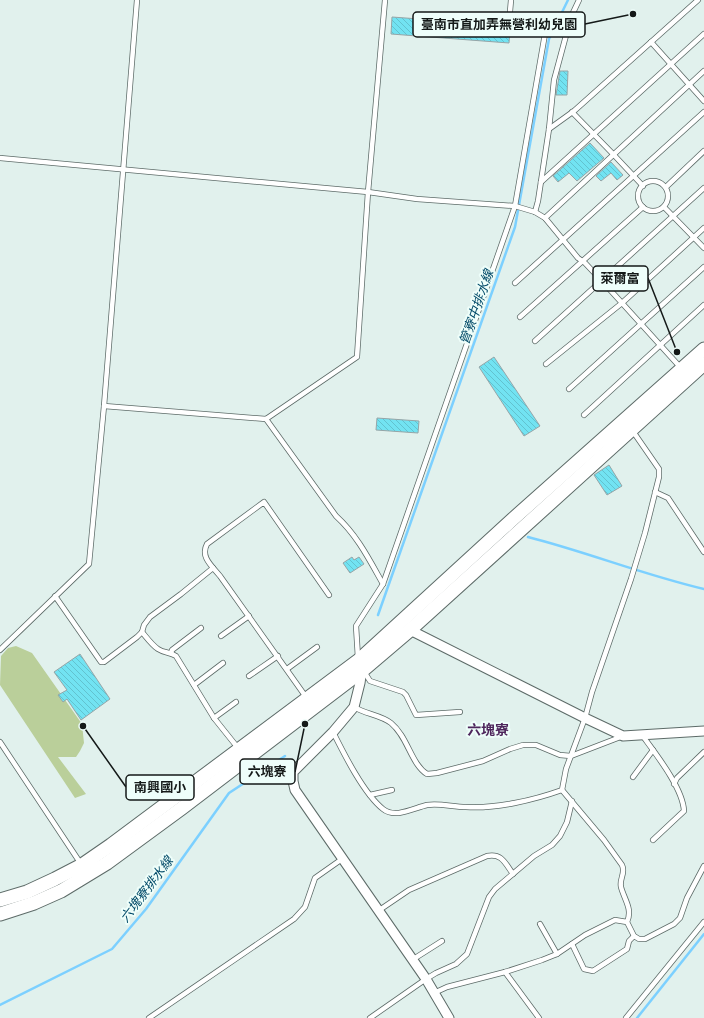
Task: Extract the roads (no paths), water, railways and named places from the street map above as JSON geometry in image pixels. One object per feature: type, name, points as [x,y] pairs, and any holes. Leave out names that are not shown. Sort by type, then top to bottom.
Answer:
[{"type":"main road","points":[[0,914],[34,903],[61,891],[85,870],[239,750],[307,699],[361,665],[479,550],[627,425],[703,356]]},
{"type":"main road","points":[[0,900],[27,892],[107,863],[182,808],[361,665],[410,630],[627,425]]},
{"type":"street","points":[[410,630],[623,736],[704,731]]},
{"type":"street","points":[[361,665],[354,707],[333,732],[293,772],[295,790],[426,980],[449,1018]]},
{"type":"lane","points":[[0,650],[89,564],[104,406],[137,0]]},
{"type":"lane","points":[[104,406],[266,419],[357,357],[368,192],[385,0]]},
{"type":"lane","points":[[460,712],[416,715],[403,692],[370,681],[361,665],[356,626],[383,584],[515,206],[546,28],[509,24],[511,0]]},
{"type":"lane","points":[[535,212],[549,129],[556,70],[571,17],[579,0]]},
{"type":"lane","points":[[549,129],[572,112],[695,1]]},
{"type":"lane","points":[[541,182],[704,34]]},
{"type":"lane","points":[[651,42],[704,101]]},
{"type":"lane","points":[[544,218],[704,72]]},
{"type":"lane","points":[[572,112],[614,154],[643,186]]},
{"type":"lane","points":[[515,283],[704,112]]},
{"type":"lane","points":[[666,187],[704,151]]},
{"type":"lane","points":[[0,158],[368,192],[417,199],[515,206],[535,212],[544,218],[578,258],[622,302],[659,345],[686,373]]},
{"type":"lane","points":[[655,182],[661,183],[666,187],[668,199],[664,207],[657,210],[649,210],[643,207],[639,200],[639,194],[643,186],[647,183],[655,182]]},
{"type":"lane","points":[[536,340],[704,188]]},
{"type":"lane","points":[[520,317],[643,207]]},
{"type":"lane","points":[[664,207],[704,248]]},
{"type":"lane","points":[[546,364],[622,302],[704,228]]},
{"type":"lane","points":[[569,389],[704,267]]},
{"type":"lane","points":[[584,415],[704,305]]},
{"type":"lane","points":[[266,419],[336,516],[346,525],[360,544],[383,584]]},
{"type":"lane","points":[[562,790],[566,768],[585,718],[592,692],[633,573],[658,478],[659,469],[627,425]]},
{"type":"lane","points":[[655,492],[668,498],[704,552]]},
{"type":"lane","points":[[307,699],[278,656],[208,562],[204,550],[207,544],[264,502],[329,594]]},
{"type":"lane","points":[[55,596],[101,662],[104,662],[133,641],[142,632],[144,625],[150,617],[213,568]]},
{"type":"lane","points":[[221,636],[249,616]]},
{"type":"lane","points":[[171,653],[172,650],[201,628]]},
{"type":"lane","points":[[142,632],[157,649],[176,656],[214,718],[239,750]]},
{"type":"lane","points":[[287,669],[317,647]]},
{"type":"lane","points":[[249,676],[278,656]]},
{"type":"lane","points":[[194,685],[223,663]]},
{"type":"lane","points":[[214,718],[236,702]]},
{"type":"lane","points":[[354,707],[391,723],[404,738],[418,766],[427,774],[437,773],[483,761],[523,745],[536,745],[560,755],[571,756],[623,736]]},
{"type":"lane","points":[[333,732],[348,761],[370,795],[384,810],[394,813],[408,811],[427,805],[467,807],[488,806],[543,797],[562,790]]},
{"type":"lane","points":[[641,734],[653,750],[683,802],[684,811],[653,840]]},
{"type":"lane","points":[[0,742],[85,870]]},
{"type":"lane","points":[[633,778],[653,750]]},
{"type":"lane","points":[[674,784],[677,778],[704,752]]},
{"type":"lane","points":[[370,795],[392,790]]},
{"type":"lane","points":[[562,790],[604,840],[624,869],[624,876],[621,886],[629,910],[627,922],[634,936],[639,939],[645,939],[674,924],[680,918],[687,898],[704,866]]},
{"type":"lane","points":[[370,1018],[436,973],[456,964],[467,954],[472,944],[485,904],[489,897],[495,889],[534,856],[552,845],[560,836],[567,822],[572,801]]},
{"type":"lane","points":[[378,911],[409,890],[487,856],[494,855],[501,858],[513,874]]},
{"type":"lane","points":[[149,1018],[294,919],[305,907],[315,878],[342,860]]},
{"type":"lane","points":[[434,993],[447,987],[505,972],[557,954],[615,920],[627,922]]},
{"type":"lane","points":[[626,1018],[704,922]]},
{"type":"lane","points":[[540,924],[557,954]]},
{"type":"lane","points":[[572,944],[584,969],[592,970],[628,949],[629,941],[634,936]]},
{"type":"lane","points":[[412,960],[442,941]]},
{"type":"lane","points":[[505,972],[539,1018]]},
{"type":"waterway","name":"管寮中排水線","points":[[378,615],[515,227],[549,39],[568,0]]},
{"type":"waterway","points":[[528,537],[572,549],[659,577],[704,589]]},
{"type":"waterway","name":"六塊寮排水線","points":[[0,1005],[112,949],[146,909],[229,793],[285,756]]},
{"type":"waterway","points":[[637,1018],[704,934]]},
{"type":"place","name":"臺南市直加弄無營利幼兒園","points":[[633,14]]},
{"type":"place","name":"萊爾富","points":[[677,352]]},
{"type":"place","name":"六塊寮","points":[[305,724]]},
{"type":"place","name":"南興國小","points":[[83,726]]},
{"type":"district","name":"六塊寮","points":[[488,730]]}]
